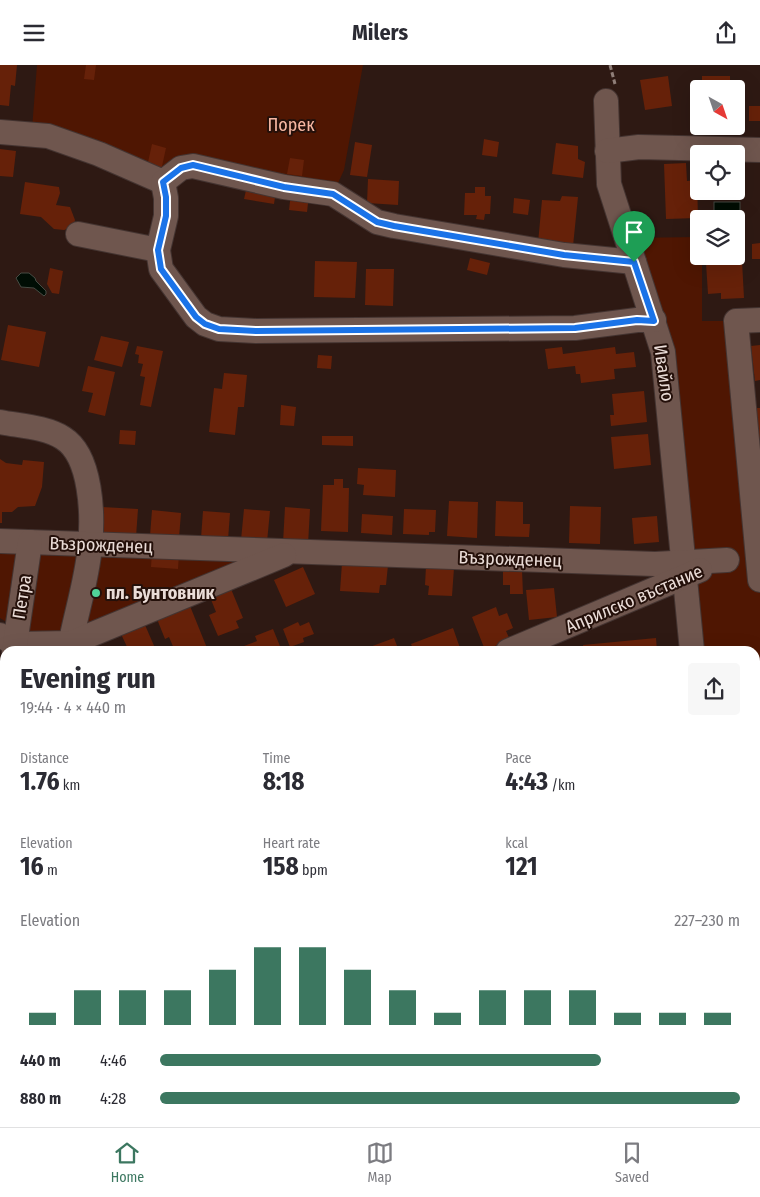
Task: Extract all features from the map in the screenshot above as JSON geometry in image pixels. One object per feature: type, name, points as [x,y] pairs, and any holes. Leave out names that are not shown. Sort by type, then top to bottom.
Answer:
[{"type":"street","name":"Ивайло","points":[[606,101],[609,184],[663,352],[692,646]]},
{"type":"street","points":[[0,132],[48,136],[98,154],[163,182]]},
{"type":"street","points":[[607,151],[639,147],[760,150]]},
{"type":"street","points":[[163,182],[181,168],[193,165],[284,187],[333,194],[377,222],[394,226],[564,255],[634,262]]},
{"type":"street","points":[[163,182],[166,197],[166,216],[158,250],[161,269],[196,317],[205,324],[219,329],[256,331],[575,328],[637,320],[654,321]]},
{"type":"street","points":[[78,234],[158,250]]},
{"type":"street","points":[[760,320],[736,321],[759,549],[760,580]]},
{"type":"street","points":[[0,423],[50,431],[65,439],[75,451],[85,470],[89,487],[90,545],[70,646]]},
{"type":"street","name":"Възрожденец","points":[[0,541],[655,564],[685,569]]},
{"type":"street","name":"Петра","points":[[10,643],[30,542]]},
{"type":"street","name":"Априлско въстание","points":[[519,646],[685,569],[727,560],[759,549]]},
{"type":"street","name":"Възрожденец","points":[[72,646],[292,551]]},
{"type":"street","name":"Възрожденец","points":[[10,643],[55,646]]},
{"type":"green space","name":"Порек","points":[[37,65],[363,65],[344,170],[333,194],[193,166],[163,182],[32,129]]},
{"type":"green space","points":[[690,237],[690,265],[702,265],[702,321],[736,321],[760,580],[760,646],[692,646],[663,352],[627,238]]},
{"type":"green space","name":"пл. Бунтовник","points":[[0,551],[241,560],[67,632],[24,633],[0,618]]},
{"type":"shaded area","points":[[714,202],[740,202],[740,210],[714,210]]},
{"type":"shaded area","points":[[21,273],[29,273],[35,278],[46,291],[46,294],[44,296],[34,288],[21,287],[16,278]]},
{"type":"building","points":[[0,65],[17,65],[15,86],[11,85],[9,106],[0,105]]},
{"type":"building","points":[[86,65],[96,65],[94,80],[84,79]]},
{"type":"building","points":[[668,76],[672,106],[645,110],[640,80]]},
{"type":"building","points":[[702,76],[730,76],[730,80],[702,80]]},
{"type":"building","points":[[749,106],[760,106],[760,121],[749,121]]},
{"type":"building","points":[[484,139],[499,142],[497,157],[482,155]]},
{"type":"building","points":[[355,142],[372,145],[367,177],[350,175]]},
{"type":"building","points":[[556,143],[578,146],[578,159],[585,162],[583,178],[552,174]]},
{"type":"building","points":[[152,144],[166,148],[161,171],[147,167]]},
{"type":"building","points":[[0,149],[16,151],[13,177],[0,176]]},
{"type":"building","points":[[290,158],[304,160],[302,176],[287,174]]},
{"type":"building","points":[[686,163],[687,181],[690,181],[690,200],[698,200],[698,210],[690,210],[690,218],[666,219],[664,164]]},
{"type":"building","points":[[368,179],[399,181],[398,205],[367,203]]},
{"type":"building","points":[[25,182],[59,187],[60,193],[56,205],[70,207],[75,220],[73,227],[64,230],[54,229],[41,217],[20,214]]},
{"type":"building","points":[[247,186],[276,191],[274,204],[244,199]]},
{"type":"building","points":[[475,187],[485,187],[485,196],[491,196],[490,214],[485,214],[484,220],[476,219],[477,215],[464,215],[465,193],[475,193]]},
{"type":"building","points":[[291,193],[309,195],[307,212],[289,210]]},
{"type":"building","points":[[562,196],[578,197],[573,246],[538,243],[542,200],[560,201]]},
{"type":"building","points":[[514,198],[530,200],[528,215],[513,213]]},
{"type":"building","points":[[760,243],[760,259],[752,259],[752,244]]},
{"type":"building","points":[[470,258],[490,263],[487,275],[467,270]]},
{"type":"building","points":[[315,261],[357,262],[355,298],[314,297]]},
{"type":"building","points":[[706,265],[742,265],[744,298],[721,299],[721,293],[708,294]]},
{"type":"building","points":[[50,268],[63,271],[59,294],[52,293],[47,284]]},
{"type":"building","points":[[366,269],[394,269],[393,306],[365,305]]},
{"type":"building","points":[[8,325],[46,332],[39,367],[1,360]]},
{"type":"building","points":[[101,336],[129,342],[122,367],[94,360]]},
{"type":"building","points":[[760,345],[760,380],[755,381],[751,346]]},
{"type":"building","points":[[137,346],[163,351],[151,407],[140,405],[145,377],[140,376],[143,364],[138,363],[139,355],[135,354]]},
{"type":"building","points":[[562,347],[563,354],[615,347],[616,354],[634,352],[636,367],[614,369],[615,379],[581,383],[580,374],[576,374],[575,366],[548,369],[545,349]]},
{"type":"building","points":[[318,355],[332,356],[331,369],[317,368]]},
{"type":"building","points":[[88,366],[115,372],[105,416],[88,412],[93,393],[82,391]]},
{"type":"building","points":[[224,373],[247,375],[244,407],[238,407],[235,435],[209,432],[214,388],[222,389]]},
{"type":"building","points":[[644,391],[647,422],[611,426],[610,415],[614,415],[612,394]]},
{"type":"building","points":[[281,405],[296,407],[294,426],[280,425]]},
{"type":"building","points":[[756,408],[760,408],[760,439],[759,439]]},
{"type":"building","points":[[120,430],[136,431],[135,445],[119,444]]},
{"type":"building","points":[[648,434],[651,465],[614,469],[611,437]]},
{"type":"building","points":[[322,436],[353,436],[353,446],[322,445]]},
{"type":"building","points":[[0,459],[6,463],[22,465],[23,460],[44,462],[42,487],[35,506],[18,507],[12,512],[2,512],[2,523],[0,523]]},
{"type":"building","points":[[358,468],[396,470],[395,497],[363,495],[364,485],[357,484]]},
{"type":"building","points":[[334,479],[343,479],[343,488],[349,488],[348,532],[321,531],[323,485],[334,485]]},
{"type":"building","points":[[449,501],[478,502],[477,538],[447,536]]},
{"type":"building","points":[[496,501],[523,502],[523,524],[530,524],[529,537],[495,536]]},
{"type":"building","points":[[570,506],[601,507],[600,544],[569,543]]},
{"type":"building","points":[[102,507],[138,509],[136,537],[100,534]]},
{"type":"building","points":[[285,507],[310,509],[308,545],[283,543]]},
{"type":"building","points":[[244,509],[270,511],[267,542],[241,540]]},
{"type":"building","points":[[404,509],[436,510],[435,532],[429,532],[429,535],[403,534]]},
{"type":"building","points":[[152,510],[181,513],[179,538],[150,536]]},
{"type":"building","points":[[203,511],[230,513],[228,540],[201,538]]},
{"type":"building","points":[[362,514],[393,516],[392,535],[361,533]]},
{"type":"building","points":[[657,516],[659,542],[634,544],[632,518]]},
{"type":"building","points":[[152,552],[179,554],[178,569],[151,567]]},
{"type":"building","points":[[342,563],[388,565],[386,585],[380,585],[379,593],[340,591]]},
{"type":"building","points":[[426,566],[454,568],[452,596],[428,595],[429,586],[425,585]]},
{"type":"building","points":[[303,567],[315,594],[286,607],[274,580]]},
{"type":"building","points":[[503,570],[522,570],[523,594],[510,594],[510,585],[503,585]]},
{"type":"building","points":[[554,588],[557,617],[529,620],[526,590]]},
{"type":"building","points":[[231,589],[243,618],[236,621],[239,628],[218,636],[209,615],[216,612],[210,597]]},
{"type":"building","points":[[190,606],[206,646],[173,646],[169,637],[165,639],[157,619]]},
{"type":"building","points":[[496,607],[499,616],[507,613],[513,628],[506,631],[510,640],[495,646],[483,646],[472,617]]},
{"type":"building","points":[[298,622],[300,626],[309,622],[314,634],[303,638],[304,642],[290,646],[283,629]]},
{"type":"building","points":[[145,625],[154,646],[127,646],[121,634]]},
{"type":"building","points":[[453,628],[459,646],[412,646],[411,644]]},
{"type":"building","points":[[273,629],[280,646],[244,646],[257,641],[255,636]]},
{"type":"building","points":[[394,638],[397,646],[372,646]]},
{"type":"building","points":[[656,638],[657,646],[583,646]]},
{"type":"place","name":"пл. Бунтовник","points":[[96,593]]},
{"type":"route","points":[[193,165],[284,187],[333,194],[377,222],[394,226],[564,255],[634,262],[654,321],[637,320],[575,328],[256,331],[219,329],[205,324],[196,317],[174,290],[161,269],[158,250],[166,216],[166,197],[163,182],[181,168],[193,165]]}]
